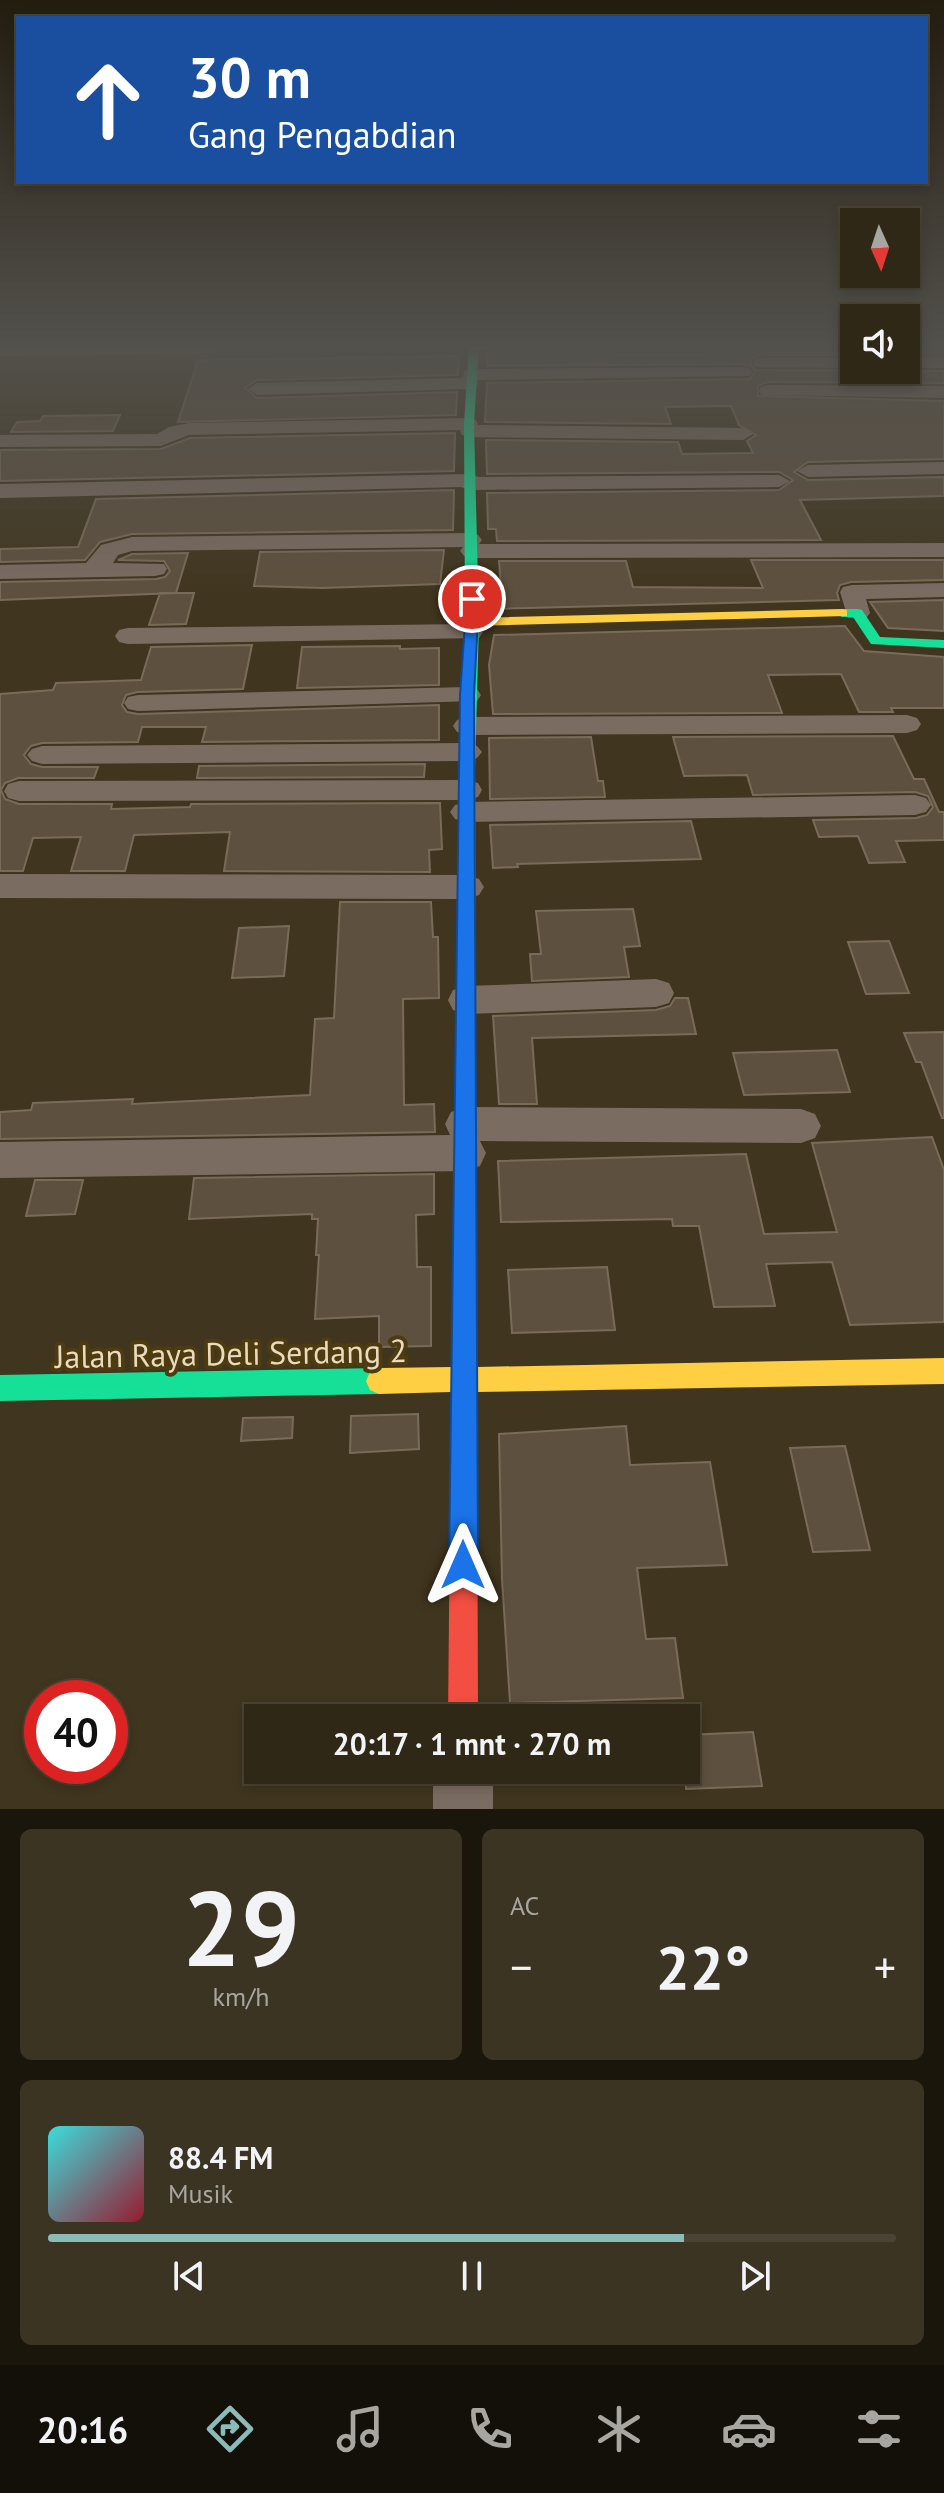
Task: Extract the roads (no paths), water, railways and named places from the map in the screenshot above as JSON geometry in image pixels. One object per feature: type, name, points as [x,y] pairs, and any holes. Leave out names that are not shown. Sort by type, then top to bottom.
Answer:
[{"type":"street","points":[[0,441],[161,440],[176,431],[189,429],[351,428]]},
{"type":"street","points":[[463,1704],[466,801],[471,627],[469,428]]},
{"type":"street","points":[[488,428],[743,434]]},
{"type":"street","points":[[808,471],[944,468]]},
{"type":"street","points":[[0,491],[470,482],[779,481]]},
{"type":"street","points":[[92,570],[100,565],[109,550],[132,544],[944,550]]},
{"type":"street","points":[[0,572],[155,569]]},
{"type":"street","points":[[944,590],[852,592],[857,613],[876,641],[944,644]]},
{"type":"street","points":[[128,636],[857,613]]},
{"type":"street","points":[[138,703],[467,695]]},
{"type":"street","points":[[42,755],[907,724]]},
{"type":"street","points":[[19,791],[466,801],[915,805]]},
{"type":"street","points":[[0,886],[467,887]]},
{"type":"street","points":[[466,1000],[656,993]]},
{"type":"street","points":[[0,1160],[801,1126]]},
{"type":"street","name":"Jalan Raya Deli Serdang 2","points":[[0,1388],[944,1371]]},
{"type":"street","points":[[463,1784],[463,1809]]}]
